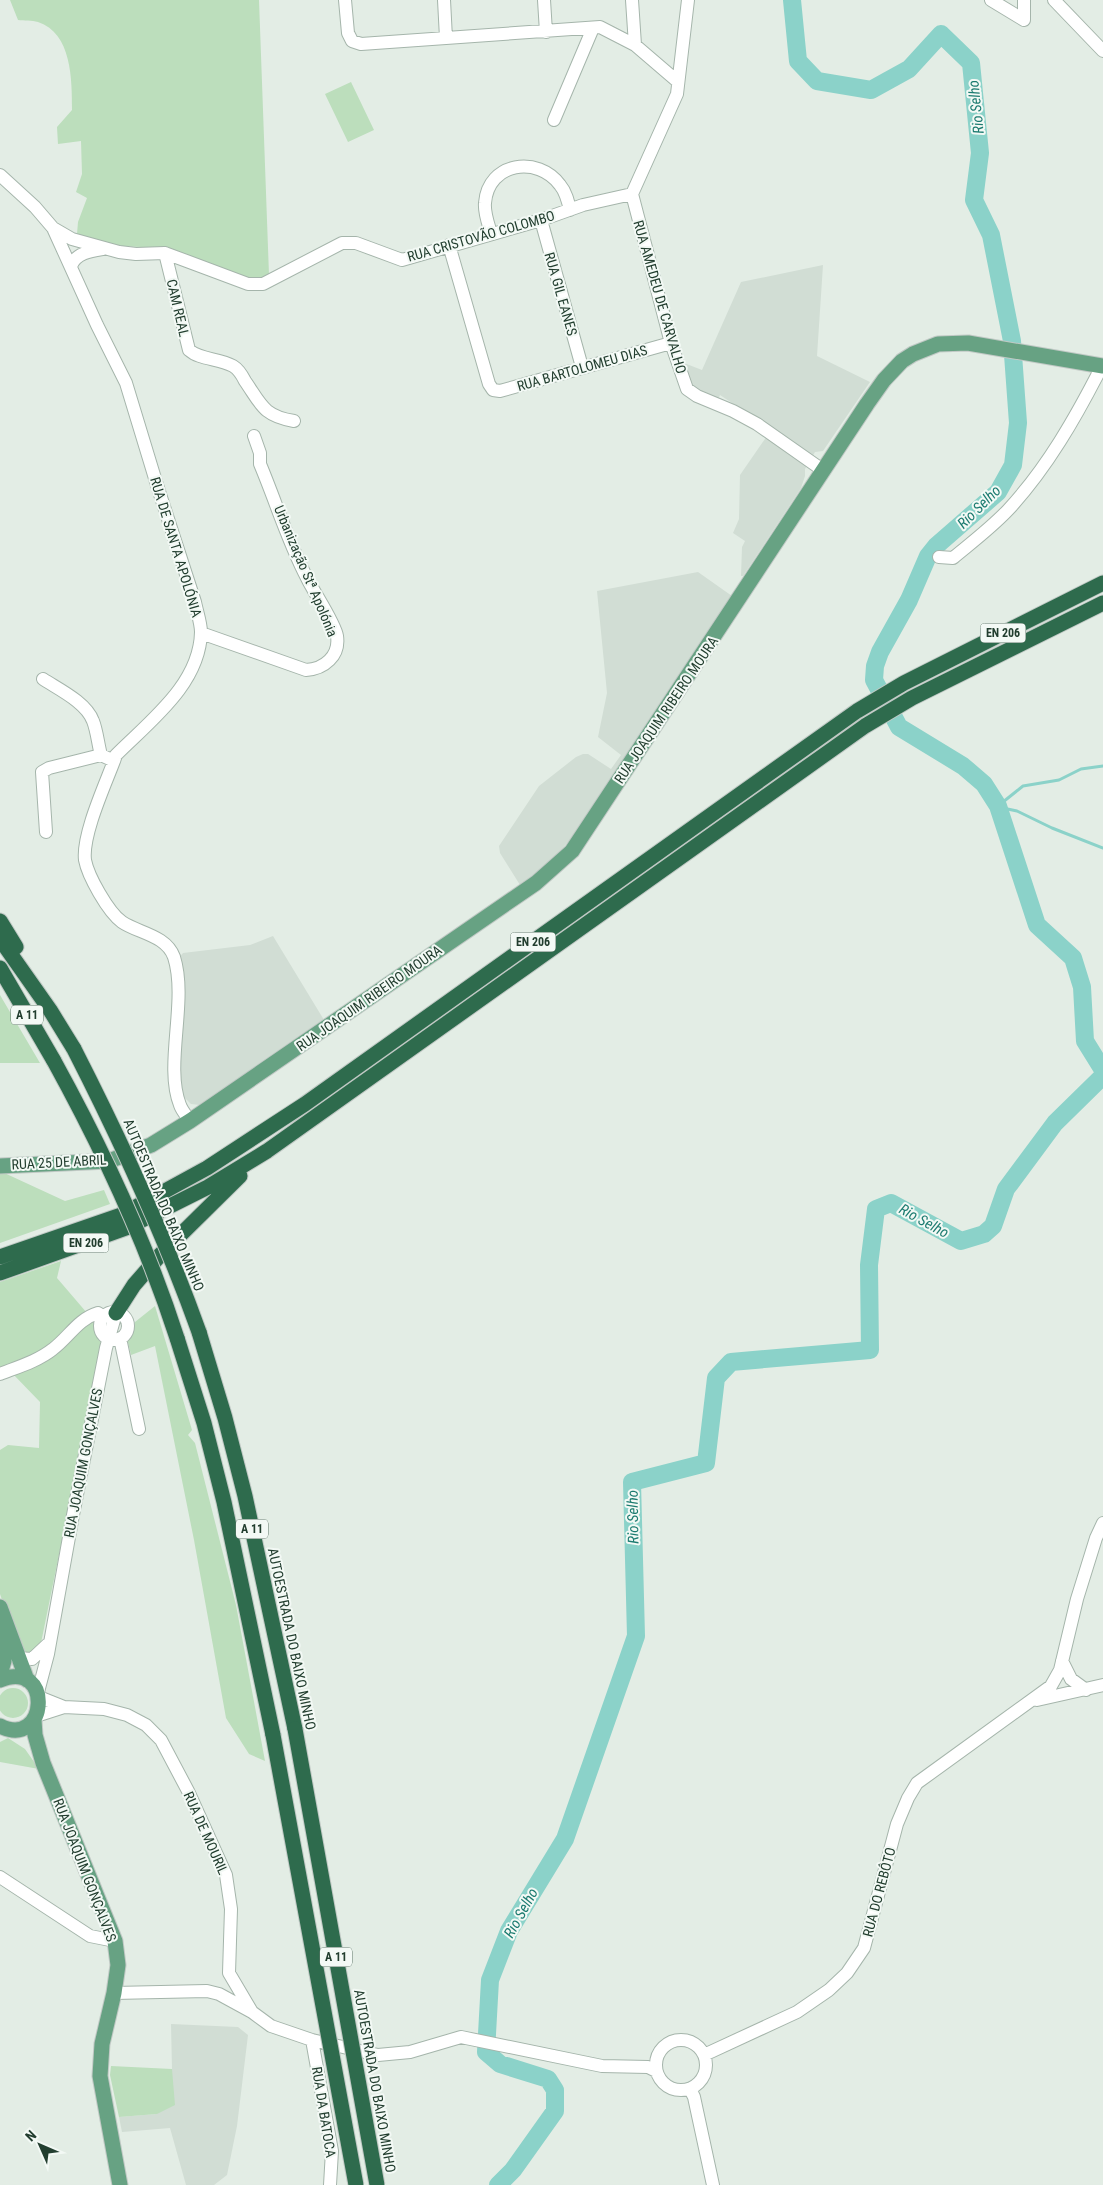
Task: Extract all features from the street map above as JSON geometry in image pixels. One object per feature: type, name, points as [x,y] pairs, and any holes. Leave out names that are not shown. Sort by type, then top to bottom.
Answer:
[{"type":"highway","name":"EN 206","points":[[0,1250],[162,1193],[236,1150],[304,1104],[857,711],[904,683],[1103,584]]},
{"type":"highway","name":"EN 206","points":[[0,1273],[126,1228],[208,1187],[267,1151],[865,726],[912,698],[1103,603]]},
{"type":"highway","points":[[0,921],[31,972],[50,1010]]},
{"type":"highway","name":"AUTOESTRADA DO BAIXO MINHO","points":[[0,939],[50,1010],[74,1050],[110,1121],[148,1200],[170,1252],[199,1332],[225,1418],[245,1496],[295,1730],[377,2185]]},
{"type":"highway","name":"A 11","points":[[0,968],[54,1061],[97,1142],[158,1282],[178,1338],[204,1423],[222,1494],[273,1735],[356,2185]]},
{"type":"highway","name":"A 11","points":[[0,982],[40,1037]]},
{"type":"highway","points":[[110,1315],[160,1254],[218,1196],[267,1151]]},
{"type":"highway","points":[[0,1257],[121,1214],[162,1193]]},
{"type":"highway","points":[[0,1265],[169,1208]]},
{"type":"main road","name":"RUA JOAQUIM RIBEIRO MOURA","points":[[194,1118],[536,883],[572,851],[884,380],[902,361],[913,354],[938,344],[968,342],[1102,366]]},
{"type":"main road","name":"RUA 25 DE ABRIL","points":[[0,1166],[110,1161],[151,1145],[194,1118]]},
{"type":"main road","points":[[0,1607],[26,1680],[38,1694],[40,1705],[35,1718],[35,1735],[43,1763]]},
{"type":"main road","points":[[0,1636],[4,1661],[0,1674]]},
{"type":"main road","points":[[0,1680],[13,1676],[26,1680]]},
{"type":"main road","points":[[5,1729],[26,1726],[35,1718]]},
{"type":"main road","points":[[5,1729],[43,1763]]},
{"type":"main road","name":"RUA JOAQUIM GONÇALVES","points":[[43,1763],[115,1941],[118,1965],[114,1994],[102,2044],[100,2076],[120,2185]]},
{"type":"street","points":[[345,0],[348,33],[352,41],[361,44],[600,27],[634,45],[677,82]]},
{"type":"street","points":[[444,0],[446,38]]},
{"type":"street","points":[[544,0],[546,32]]},
{"type":"street","points":[[632,0],[634,45]]},
{"type":"street","points":[[632,194],[677,94],[688,0]]},
{"type":"street","points":[[992,0],[1024,20],[1024,0]]},
{"type":"street","points":[[1054,0],[1103,51]]},
{"type":"street","points":[[554,120],[593,28]]},
{"type":"street","points":[[491,233],[485,213],[486,195],[494,180],[501,174],[516,167],[534,167],[548,174],[564,190],[570,210]]},
{"type":"street","name":"RUA DE SANTA APOLÓNIA","points":[[0,175],[35,207],[53,228],[97,325],[126,383],[157,485],[196,602],[201,633],[195,660],[188,678],[177,693],[116,755],[86,842],[86,862],[106,904],[116,918],[165,944],[173,957],[178,976],[175,1072],[177,1094],[180,1105],[194,1118]]},
{"type":"street","name":"RUA CRISTOVÃO COLOMBO","points":[[53,228],[72,239],[105,248],[136,254],[165,253],[248,284],[264,284],[342,244],[356,243],[402,260],[448,245],[632,194]]},
{"type":"street","name":"RUA AMEDEU DE CARVALHO","points":[[632,194],[672,344],[687,389],[697,396],[733,411],[757,424],[824,472]]},
{"type":"street","name":"RUA GIL EANES","points":[[541,220],[582,367]]},
{"type":"street","name":"RUA CRISTOVÃO COLOMBO","points":[[63,250],[69,246],[78,245],[105,248]]},
{"type":"street","name":"RUA BARTOLOMEU DIAS","points":[[448,245],[489,384],[493,390],[500,391],[582,367],[672,344]]},
{"type":"street","name":"RUA CRISTOVÃO COLOMBO","points":[[71,266],[73,261],[80,255],[105,248]]},
{"type":"street","name":"CAM REAL","points":[[165,253],[189,350],[194,354],[232,365],[242,375],[259,403],[265,409],[281,420],[294,421]]},
{"type":"street","points":[[939,556],[953,558],[1008,510],[1028,486],[1062,437],[1102,366]]},
{"type":"street","name":"Urbanização Stª Apolónia","points":[[201,633],[306,670],[315,670],[328,664],[334,654],[337,635],[306,576],[260,464],[260,452],[254,436]]},
{"type":"street","points":[[43,679],[78,703],[90,714],[101,755]]},
{"type":"street","points":[[46,832],[42,772],[49,768],[101,755],[114,761]]},
{"type":"street","points":[[0,1374],[54,1349],[89,1316],[98,1313],[110,1315]]},
{"type":"street","name":"RUA JOAQUIM GONÇALVES","points":[[38,1694],[115,1339],[110,1315]]},
{"type":"street","points":[[115,1339],[139,1430]]},
{"type":"street","name":"RUA DO REBÔTO","points":[[704,2055],[797,2012],[829,1990],[847,1973],[864,1948],[897,1824],[908,1798],[917,1783],[1051,1686],[1062,1662],[1077,1600],[1096,1538],[1103,1523]]},
{"type":"street","points":[[17,1658],[32,1659],[48,1644]]},
{"type":"street","points":[[1062,1662],[1065,1671],[1071,1679],[1086,1690]]},
{"type":"street","name":"RUA DO REBÔTO","points":[[1051,1686],[1071,1691],[1086,1690]]},
{"type":"street","name":"RUA DO REBÔTO","points":[[1029,1702],[1103,1686]]},
{"type":"street","name":"RUA DE MOURIL","points":[[38,1694],[64,1707]]},
{"type":"street","name":"RUA DE MOURIL","points":[[35,1718],[64,1707],[104,1709],[127,1715],[146,1725],[161,1740],[192,1799],[226,1875],[232,1909],[229,1972],[252,2012],[271,2026],[312,2040],[378,2056],[395,2055],[451,2039],[471,2038],[602,2066],[648,2067],[656,2071]]},
{"type":"street","points":[[0,1877],[90,1936],[115,1941]]},
{"type":"street","points":[[114,1994],[207,1991],[219,1994],[252,2012]]},
{"type":"street","name":"RUA DA BATOCA","points":[[312,2040],[332,2151],[330,2185]]},
{"type":"street","points":[[688,2041],[700,2049],[704,2055],[706,2063],[702,2078],[690,2089],[673,2090],[666,2085],[656,2071],[657,2056],[666,2045],[673,2042],[688,2041]]},
{"type":"street","points":[[690,2089],[694,2098],[713,2185]]},
{"type":"shaded area","points":[[823,265],[817,356],[870,382],[823,451],[815,452],[805,469],[801,488],[743,576],[741,576],[742,547],[745,541],[733,533],[739,519],[740,475],[767,436],[770,428],[720,395],[718,400],[697,391],[690,384],[684,363],[702,370],[741,282]]},
{"type":"shaded area","points":[[698,572],[732,596],[569,841],[549,863],[520,885],[500,853],[499,846],[539,786],[576,757],[583,754],[588,754],[611,769],[621,755],[598,737],[607,693],[597,591]]},
{"type":"shaded area","points":[[273,936],[324,1020],[200,1105],[191,1104],[184,1097],[180,1079],[178,959],[183,953],[250,945]]},
{"type":"shaded area","points":[[171,2024],[238,2027],[248,2035],[237,2126],[227,2175],[214,2185],[186,2185],[170,2128],[122,2132],[119,2117],[157,2114],[172,2069]]},
{"type":"green space","points":[[10,0],[259,0],[269,275],[254,281],[164,248],[118,246],[77,234],[78,222],[87,198],[76,192],[82,174],[81,141],[58,144],[57,127],[72,110],[68,59],[58,36],[38,22],[18,20]]},
{"type":"green space","points":[[351,82],[374,130],[348,142],[325,94]]},
{"type":"green space","points":[[0,995],[40,1063],[0,1063]]},
{"type":"green space","points":[[0,1171],[65,1201],[104,1190],[110,1204],[0,1243]]},
{"type":"green space","points":[[61,1261],[57,1278],[87,1313],[55,1344],[0,1372],[0,1282]]},
{"type":"green space","points":[[155,1306],[192,1430],[188,1435],[195,1443],[236,1605],[265,1761],[249,1754],[226,1718],[194,1540],[155,1346],[131,1355],[127,1338],[134,1330],[135,1322]]},
{"type":"green space","points":[[95,1318],[101,1339],[98,1363],[41,1643],[39,1648],[28,1653],[23,1652],[17,1644],[0,1594],[0,1450],[8,1445],[39,1448],[40,1402],[11,1372],[63,1346]]},
{"type":"green space","points":[[13,1688],[24,1692],[28,1703],[24,1714],[13,1718],[2,1714],[-2,1703],[2,1692]]},
{"type":"green space","points":[[8,1738],[25,1749],[39,1769],[0,1762],[0,1742]]},
{"type":"green space","points":[[111,2066],[172,2069],[175,2105],[157,2114],[119,2117],[110,2075]]},
{"type":"waterway","name":"Rio Selho","points":[[792,0],[798,61],[817,81],[871,90],[909,69],[941,34],[971,63],[980,153],[974,200],[991,235],[1012,341],[1018,423],[1013,465],[998,492],[936,546],[928,556],[909,600],[880,652],[875,666],[874,680],[899,727],[963,766],[984,784],[998,806],[1037,925],[1073,958],[1082,987],[1085,1041],[1103,1070]]},
{"type":"waterway","points":[[998,806],[1023,786],[1059,780],[1081,769],[1103,766]]},
{"type":"waterway","points":[[998,807],[1017,811],[1052,828],[1103,848]]},
{"type":"waterway","name":"Rio Selho","points":[[498,2185],[513,2170],[555,2111],[555,2090],[548,2079],[500,2064],[486,2052],[490,1980],[509,1931],[565,1839],[636,1636],[632,1482],[706,1463],[716,1378],[731,1362],[870,1350],[869,1265],[876,1209],[891,1203],[961,1241],[984,1234],[993,1226],[1006,1189],[1055,1123],[1103,1076]]}]
